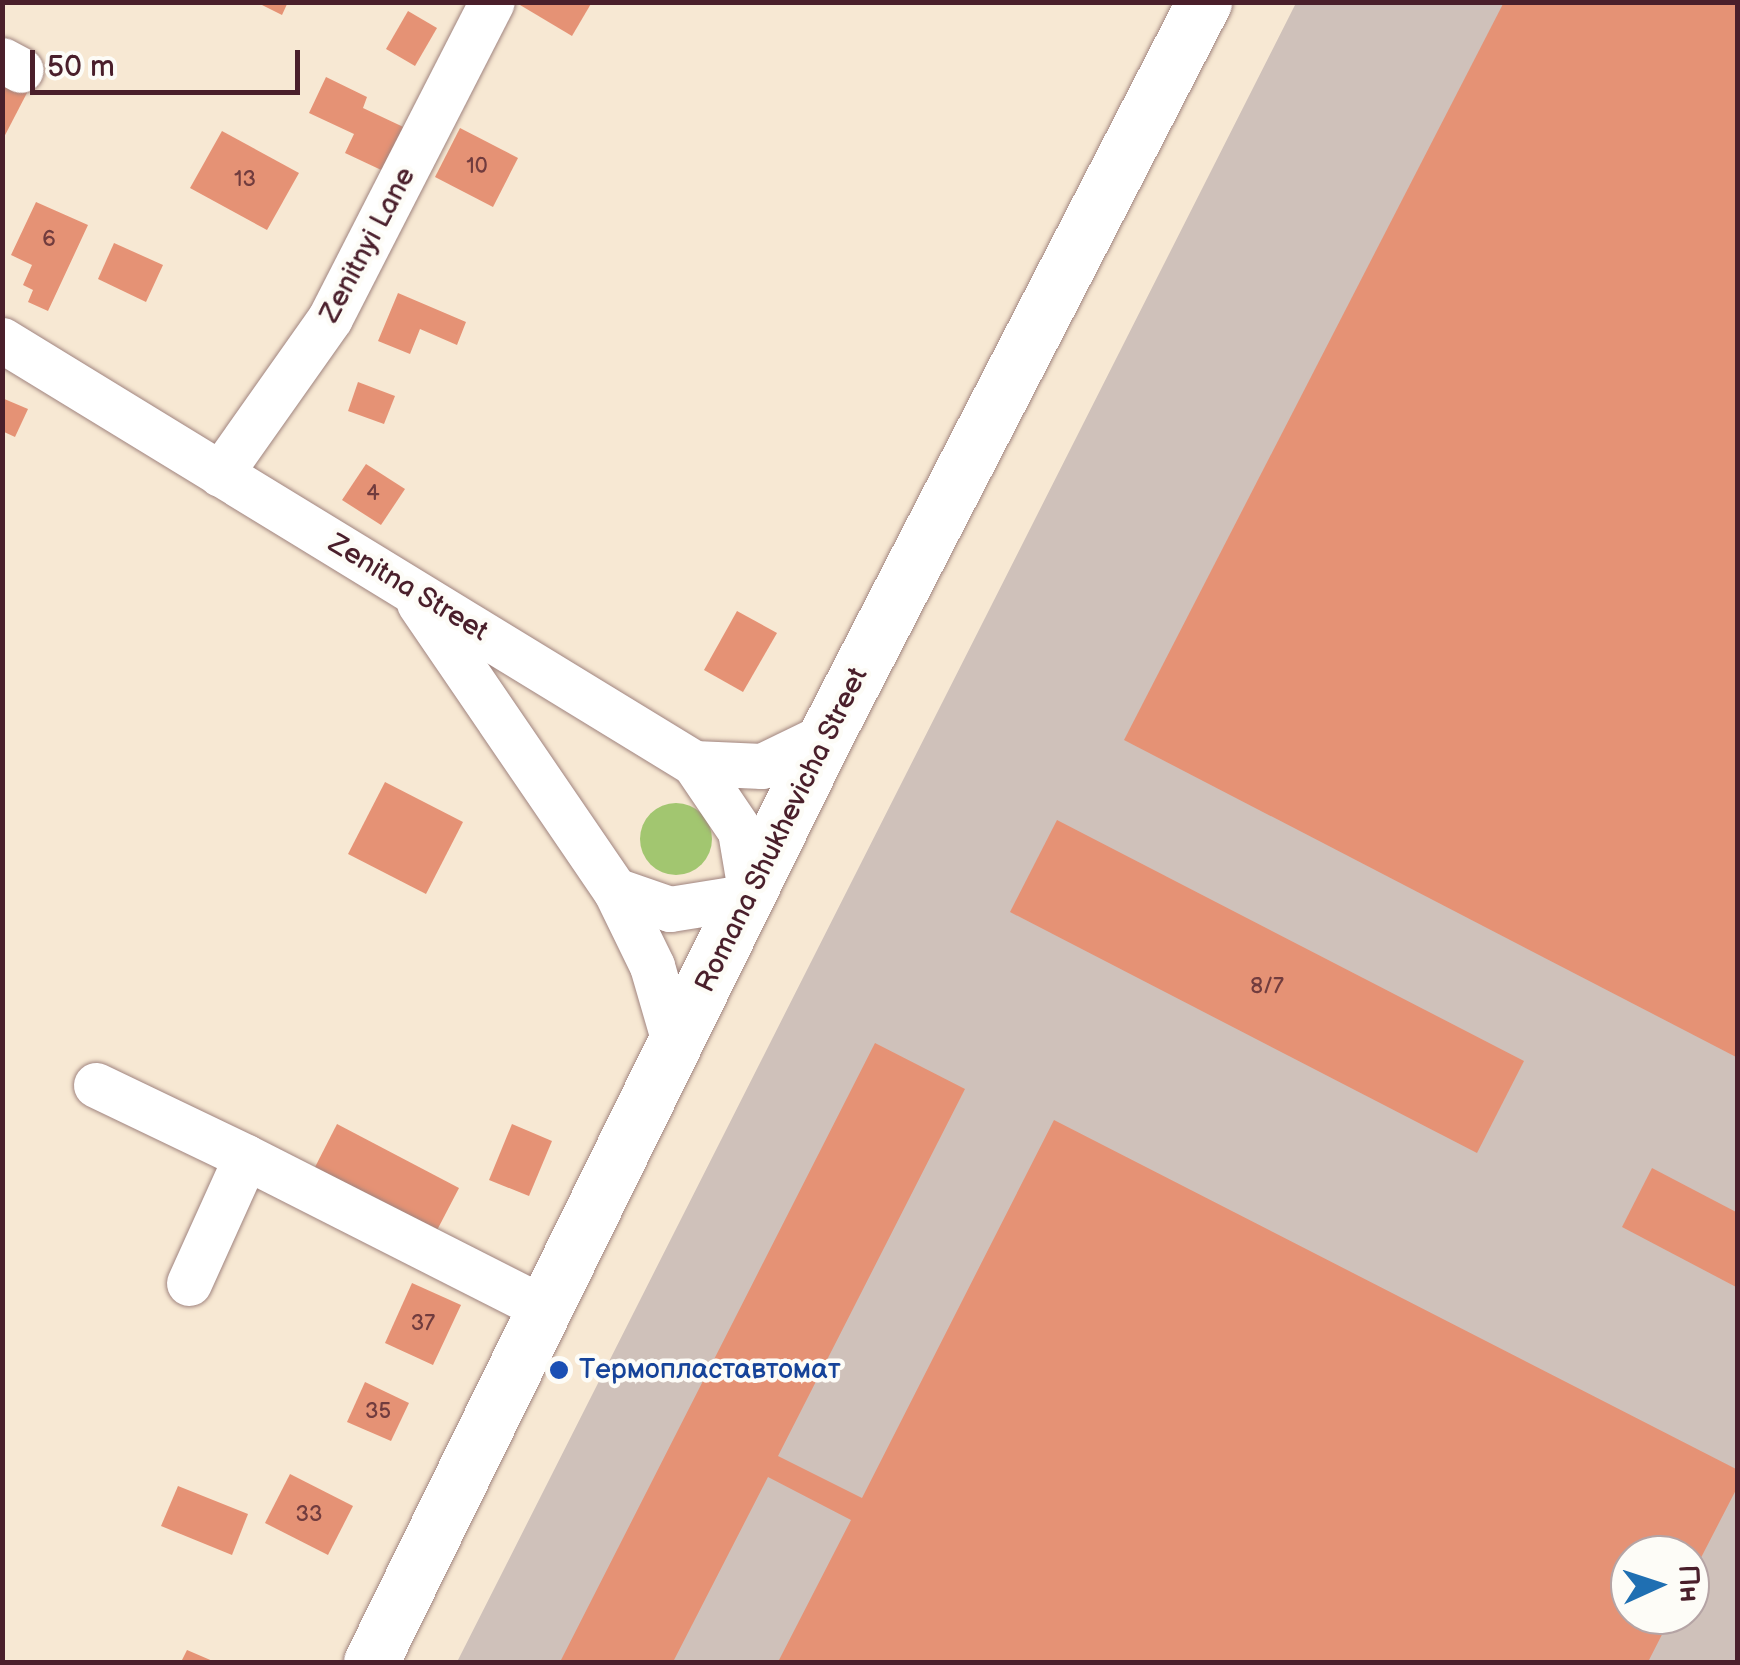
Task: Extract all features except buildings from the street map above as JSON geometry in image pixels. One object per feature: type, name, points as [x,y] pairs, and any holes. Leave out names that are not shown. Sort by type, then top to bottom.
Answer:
[{"type":"main road","name":"Romana Shukhevicha Street","points":[[371,1662],[751,896],[826,736],[1204,2]]},
{"type":"street","name":"Zenitnyi Lane","points":[[220,474],[330,318],[492,2]]},
{"type":"street","name":"Zenitna Street","points":[[2,340],[694,763],[762,766],[826,736]]},
{"type":"street","points":[[409,589],[615,890],[652,966],[675,1045]]},
{"type":"street","points":[[615,890],[670,909],[751,896],[740,831],[694,763]]},
{"type":"street","points":[[96,1085],[546,1310]]},
{"type":"street","points":[[188,1283],[246,1157]]},
{"type":"shaded area","points":[[1296,3],[1737,3],[1737,1662],[457,1662]]},
{"type":"green space","points":[[676,803],[701,814],[712,839],[701,864],[676,875],[651,864],[640,839],[651,814]]},
{"type":"place","name":"Термопластавтомат","points":[[559,1370]]}]
